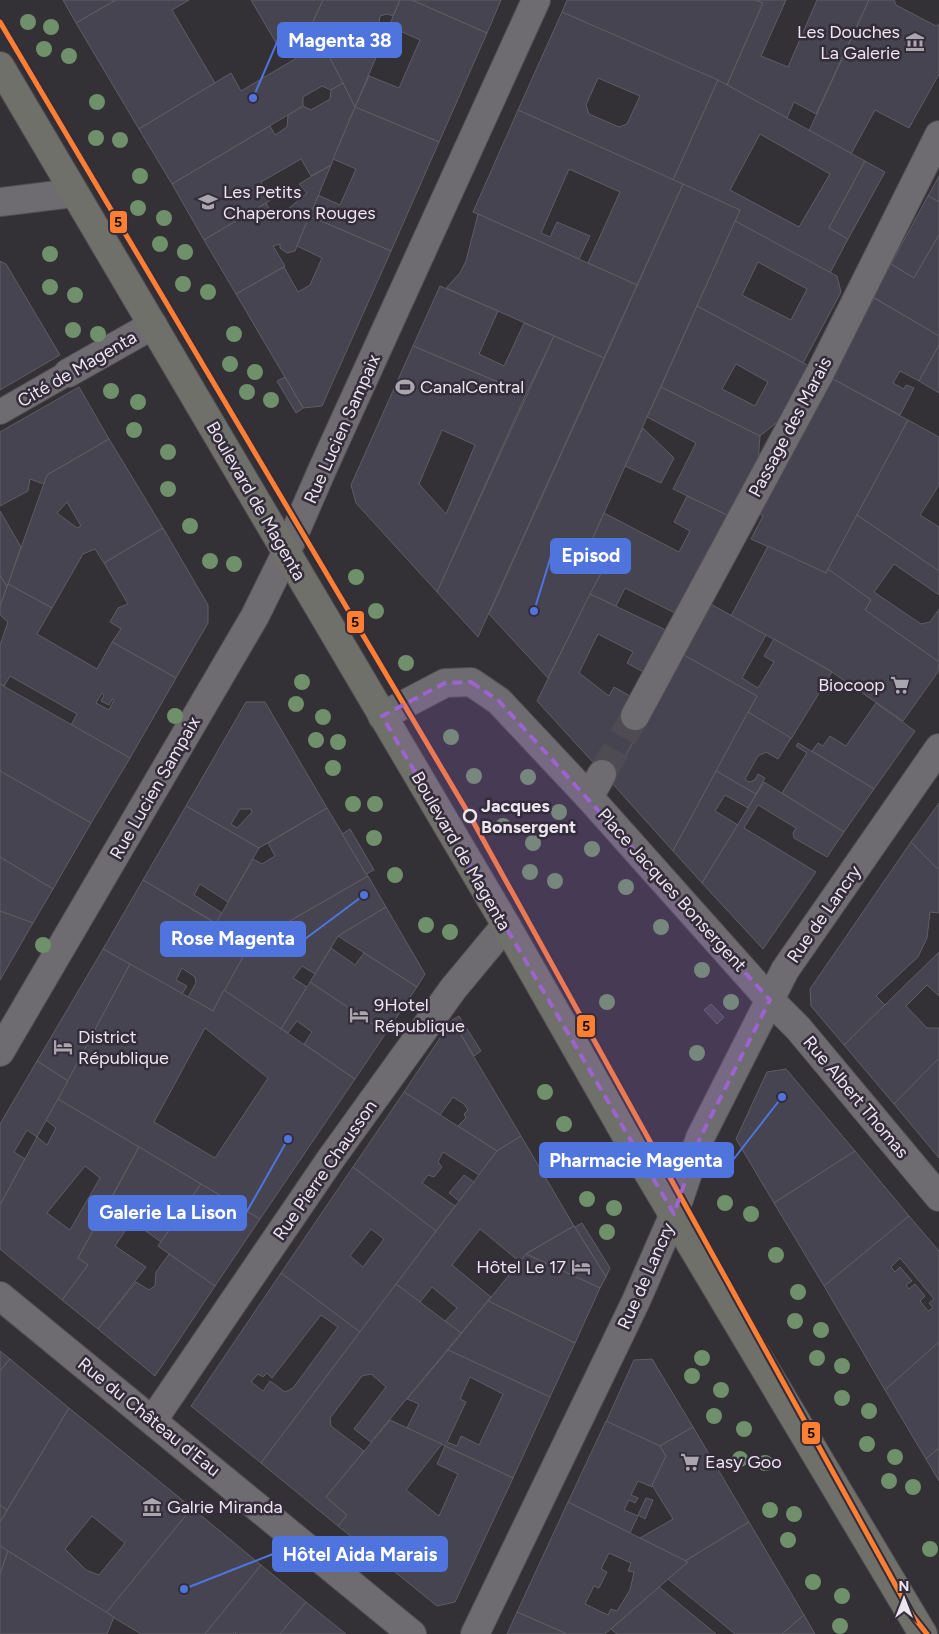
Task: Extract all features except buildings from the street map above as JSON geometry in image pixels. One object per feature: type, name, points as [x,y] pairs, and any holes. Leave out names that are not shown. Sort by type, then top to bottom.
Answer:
[{"type":"main road","name":"Boulevard de Magenta","points":[[0,66],[674,1214],[923,1634]]},
{"type":"street","name":"Rue Lucien Sampaix","points":[[0,1052],[244,638],[286,553],[536,0]]},
{"type":"street","name":"Passage des Marais","points":[[635,716],[821,371],[939,135]]},
{"type":"street","points":[[0,202],[73,193]]},
{"type":"street","name":"Cité de Magenta","points":[[68,373],[153,325]]},
{"type":"street","name":"Place Jacques Bonsergent","points":[[382,716],[445,683],[471,682],[499,701],[596,785],[770,1000]]},
{"type":"street","name":"Rue de Lancry","points":[[475,1634],[636,1301],[674,1214],[700,1138],[785,970],[939,748]]},
{"type":"street","name":"Rue Pierre Chausson","points":[[153,1420],[336,1153],[453,989],[506,926]]},
{"type":"street","name":"Rue Albert Thomas","points":[[770,1000],[798,1028],[939,1197]]},
{"type":"street","name":"Rue du Château d'Eau","points":[[0,1296],[412,1634]]},
{"type":"lane","name":"Cité de Magenta","points":[[0,412],[68,373]]},
{"type":"highlighted area","points":[[471,682],[499,701],[770,1000],[700,1138],[674,1214],[631,1144],[382,716],[445,683]]},
{"type":"tunnel","points":[[602,774],[635,716]]},
{"type":"transit line","name":"5","points":[[0,22],[470,816],[912,1615],[927,1634]]},
{"type":"place","name":"Les Douches La Galerie","points":[[915,42]]},
{"type":"place","name":"Magenta 38","points":[[253,98]]},
{"type":"place","name":"Les Petits Chaperons Rouges","points":[[208,202]]},
{"type":"place","name":"CanalCentral","points":[[405,387]]},
{"type":"place","name":"Episod","points":[[534,611]]},
{"type":"place","name":"Biocoop","points":[[900,685]]},
{"type":"place","name":"Jacques Bonsergent","points":[[470,816]]},
{"type":"place","name":"Rose Magenta","points":[[364,895]]},
{"type":"place","name":"9Hotel République","points":[[359,1015]]},
{"type":"place","name":"District République","points":[[63,1047]]},
{"type":"place","name":"Pharmacie Magenta","points":[[782,1097]]},
{"type":"place","name":"Galerie La Lison","points":[[288,1139]]},
{"type":"place","name":"Hôtel Le 17","points":[[581,1267]]},
{"type":"place","name":"Easy Goo","points":[[690,1462]]},
{"type":"place","name":"Galrie Miranda","points":[[152,1507]]},
{"type":"place","name":"Hôtel Aida Marais","points":[[184,1589]]}]
